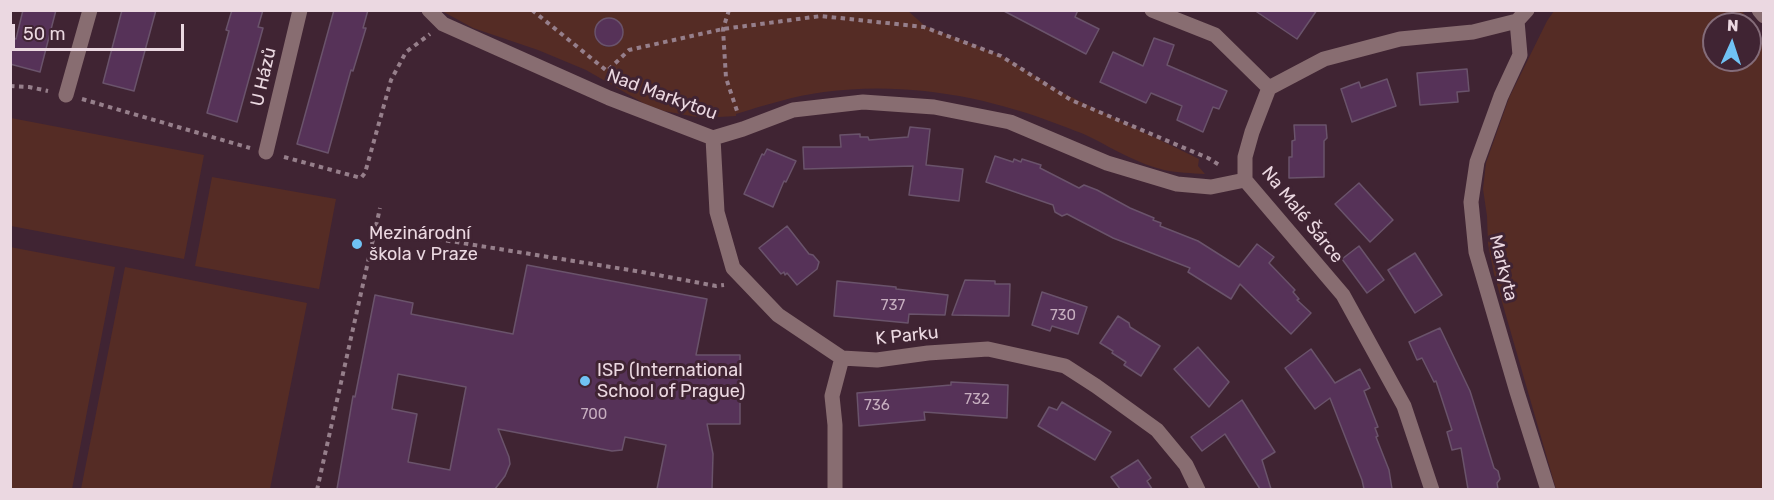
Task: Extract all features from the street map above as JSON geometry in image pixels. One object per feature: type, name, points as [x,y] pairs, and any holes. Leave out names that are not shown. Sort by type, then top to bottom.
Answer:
[{"type":"street","points":[[66,95],[90,10]]},
{"type":"street","name":"U Házů","points":[[266,152],[300,10]]},
{"type":"street","name":"Nad Markytou","points":[[429,10],[443,24],[609,98],[713,138],[792,110],[863,102],[934,107],[1010,122],[1107,163],[1177,184],[1211,187],[1245,180]]},
{"type":"street","points":[[1152,10],[1215,35],[1269,88],[1324,59],[1400,39],[1473,32],[1522,16]]},
{"type":"street","points":[[1760,10],[1764,16]]},
{"type":"street","name":"Markyta","points":[[1522,16],[1520,54],[1501,96],[1477,162],[1471,202],[1476,252],[1548,489]]},
{"type":"street","name":"Na Malé Šárce","points":[[1269,88],[1245,157],[1245,180],[1343,295],[1404,406],[1432,489]]},
{"type":"street","points":[[713,138],[717,212],[734,268],[778,315],[842,358],[832,396],[835,425],[835,489]]},
{"type":"street","name":"K Parku","points":[[842,358],[876,360],[928,353],[988,349],[1065,366],[1157,430],[1186,465],[1198,489]]},
{"type":"path","points":[[532,10],[607,71],[629,50],[723,29],[821,16],[924,27],[1001,56],[1071,100],[1208,158],[1245,180]]},
{"type":"path","points":[[729,10],[723,29],[726,78],[743,129]]},
{"type":"path","points":[[10,86],[29,87],[66,95],[361,178],[365,173],[391,80],[406,52],[443,24]]},
{"type":"path","points":[[317,489],[380,208]]},
{"type":"path","points":[[375,229],[716,286],[745,279]]},
{"type":"shaded area","points":[[442,11],[908,11],[925,26],[1002,56],[1063,93],[1199,159],[1198,166],[1205,174],[1174,172],[1145,164],[1082,134],[1003,106],[914,90],[884,88],[824,92],[780,101],[736,114],[736,116],[702,118],[664,111],[645,104],[586,70],[538,50],[473,28]],"holes":[[[605,18],[621,24],[622,37],[618,43],[606,47],[596,40],[595,32],[599,23]]]},
{"type":"shaded area","points":[[1554,11],[1742,11],[1702,12],[1702,72],[1762,72],[1763,41],[1763,489],[1556,489],[1494,274],[1488,244],[1483,189],[1486,163],[1509,98]]},
{"type":"shaded area","points":[[11,118],[204,155],[184,259],[11,226]]},
{"type":"shaded area","points":[[212,177],[336,199],[319,289],[195,266]]},
{"type":"shaded area","points":[[10,247],[115,267],[72,489],[11,489]]},
{"type":"shaded area","points":[[125,267],[307,303],[270,489],[81,489]]},
{"type":"building","points":[[23,10],[56,10],[40,72],[10,64],[10,38],[16,39]]},
{"type":"building","points":[[122,10],[156,10],[134,91],[103,83]]},
{"type":"building","points":[[232,10],[263,10],[258,27],[263,28],[237,122],[207,113],[229,31],[226,30]]},
{"type":"building","points":[[334,10],[368,10],[363,28],[366,28],[353,71],[351,70],[328,153],[297,144]]},
{"type":"building","points":[[1002,10],[1078,10],[1075,17],[1099,29],[1086,54]]},
{"type":"building","points":[[1254,10],[1317,10],[1297,39]]},
{"type":"building","points":[[609,18],[619,22],[623,32],[619,42],[609,46],[599,42],[595,32],[599,22]]},
{"type":"building","points":[[1154,38],[1174,45],[1167,65],[1227,91],[1219,109],[1213,107],[1203,132],[1177,120],[1182,106],[1151,93],[1146,103],[1100,82],[1113,52],[1143,66]]},
{"type":"building","points":[[1467,69],[1469,91],[1457,92],[1458,102],[1420,105],[1417,73]]},
{"type":"building","points":[[1387,79],[1396,106],[1352,122],[1341,89],[1359,82],[1361,88]]},
{"type":"building","points":[[1294,125],[1326,125],[1324,177],[1289,178],[1289,157],[1292,157],[1292,141],[1295,140]]},
{"type":"building","points":[[910,127],[930,129],[926,165],[963,169],[959,201],[909,195],[913,166],[804,169],[803,147],[841,147],[840,135],[860,134],[860,137],[868,137],[869,140],[908,137]]},
{"type":"building","points":[[767,149],[796,161],[773,207],[744,194],[762,154],[764,155]]},
{"type":"building","points":[[995,156],[1013,162],[1014,159],[1021,162],[1022,159],[1041,165],[1040,168],[1079,188],[1084,185],[1097,190],[1154,218],[1153,220],[1161,223],[1160,226],[1198,241],[1239,267],[1257,244],[1274,257],[1269,263],[1295,290],[1293,292],[1299,299],[1297,300],[1311,313],[1291,334],[1240,284],[1231,299],[1188,272],[1190,268],[1113,238],[1067,214],[1062,216],[1055,212],[1053,205],[986,182]]},
{"type":"building","points":[[1359,183],[1393,220],[1370,242],[1335,204]]},
{"type":"building","points":[[787,226],[809,254],[819,262],[817,269],[797,285],[787,273],[781,274],[759,248]]},
{"type":"building","points":[[1359,246],[1384,280],[1367,293],[1342,259]]},
{"type":"building","points":[[1415,253],[1442,295],[1415,313],[1388,270]]},
{"type":"building","name":"ISP (International School of Prague)","points":[[527,265],[707,299],[696,355],[740,355],[740,424],[707,424],[713,454],[712,489],[657,489],[666,445],[625,437],[622,450],[612,451],[498,429],[510,464],[505,476],[495,489],[337,489],[353,396],[355,397],[375,295],[413,303],[411,314],[513,334]],"holes":[[[398,374],[466,387],[450,470],[408,462],[417,414],[392,409]]]},
{"type":"building","points":[[965,280],[1010,284],[1009,316],[952,315]]},
{"type":"building","points":[[837,281],[948,295],[945,315],[909,314],[908,323],[834,316]]},
{"type":"building","points":[[1042,292],[1087,307],[1078,334],[1052,326],[1050,331],[1032,325]]},
{"type":"building","points":[[1118,316],[1129,323],[1130,327],[1160,346],[1141,376],[1124,365],[1126,362],[1100,343]]},
{"type":"building","points":[[1440,328],[1470,391],[1494,468],[1498,471],[1500,479],[1497,483],[1498,489],[1468,489],[1461,448],[1452,450],[1447,432],[1452,430],[1436,381],[1434,382],[1422,358],[1417,360],[1409,342]]},
{"type":"building","points":[[1198,347],[1229,382],[1209,407],[1174,369]]},
{"type":"building","points":[[1311,349],[1335,383],[1360,369],[1370,388],[1364,391],[1378,427],[1375,428],[1378,436],[1376,437],[1389,470],[1392,489],[1364,489],[1330,398],[1315,409],[1285,368]]},
{"type":"building","points":[[951,382],[1008,385],[1007,418],[924,412],[925,420],[859,426],[857,393],[951,385]]},
{"type":"building","points":[[1242,400],[1275,452],[1262,460],[1271,489],[1260,489],[1225,434],[1202,451],[1191,437]]},
{"type":"building","points":[[1062,402],[1111,432],[1095,460],[1038,426],[1049,407],[1057,410]]},
{"type":"building","points":[[1138,460],[1151,478],[1147,481],[1152,489],[1120,489],[1111,477]]},
{"type":"place","name":"Mezinárodní škola v Praze","points":[[357,244]]},
{"type":"place","name":"ISP (International School of Prague)","points":[[585,381]]}]
